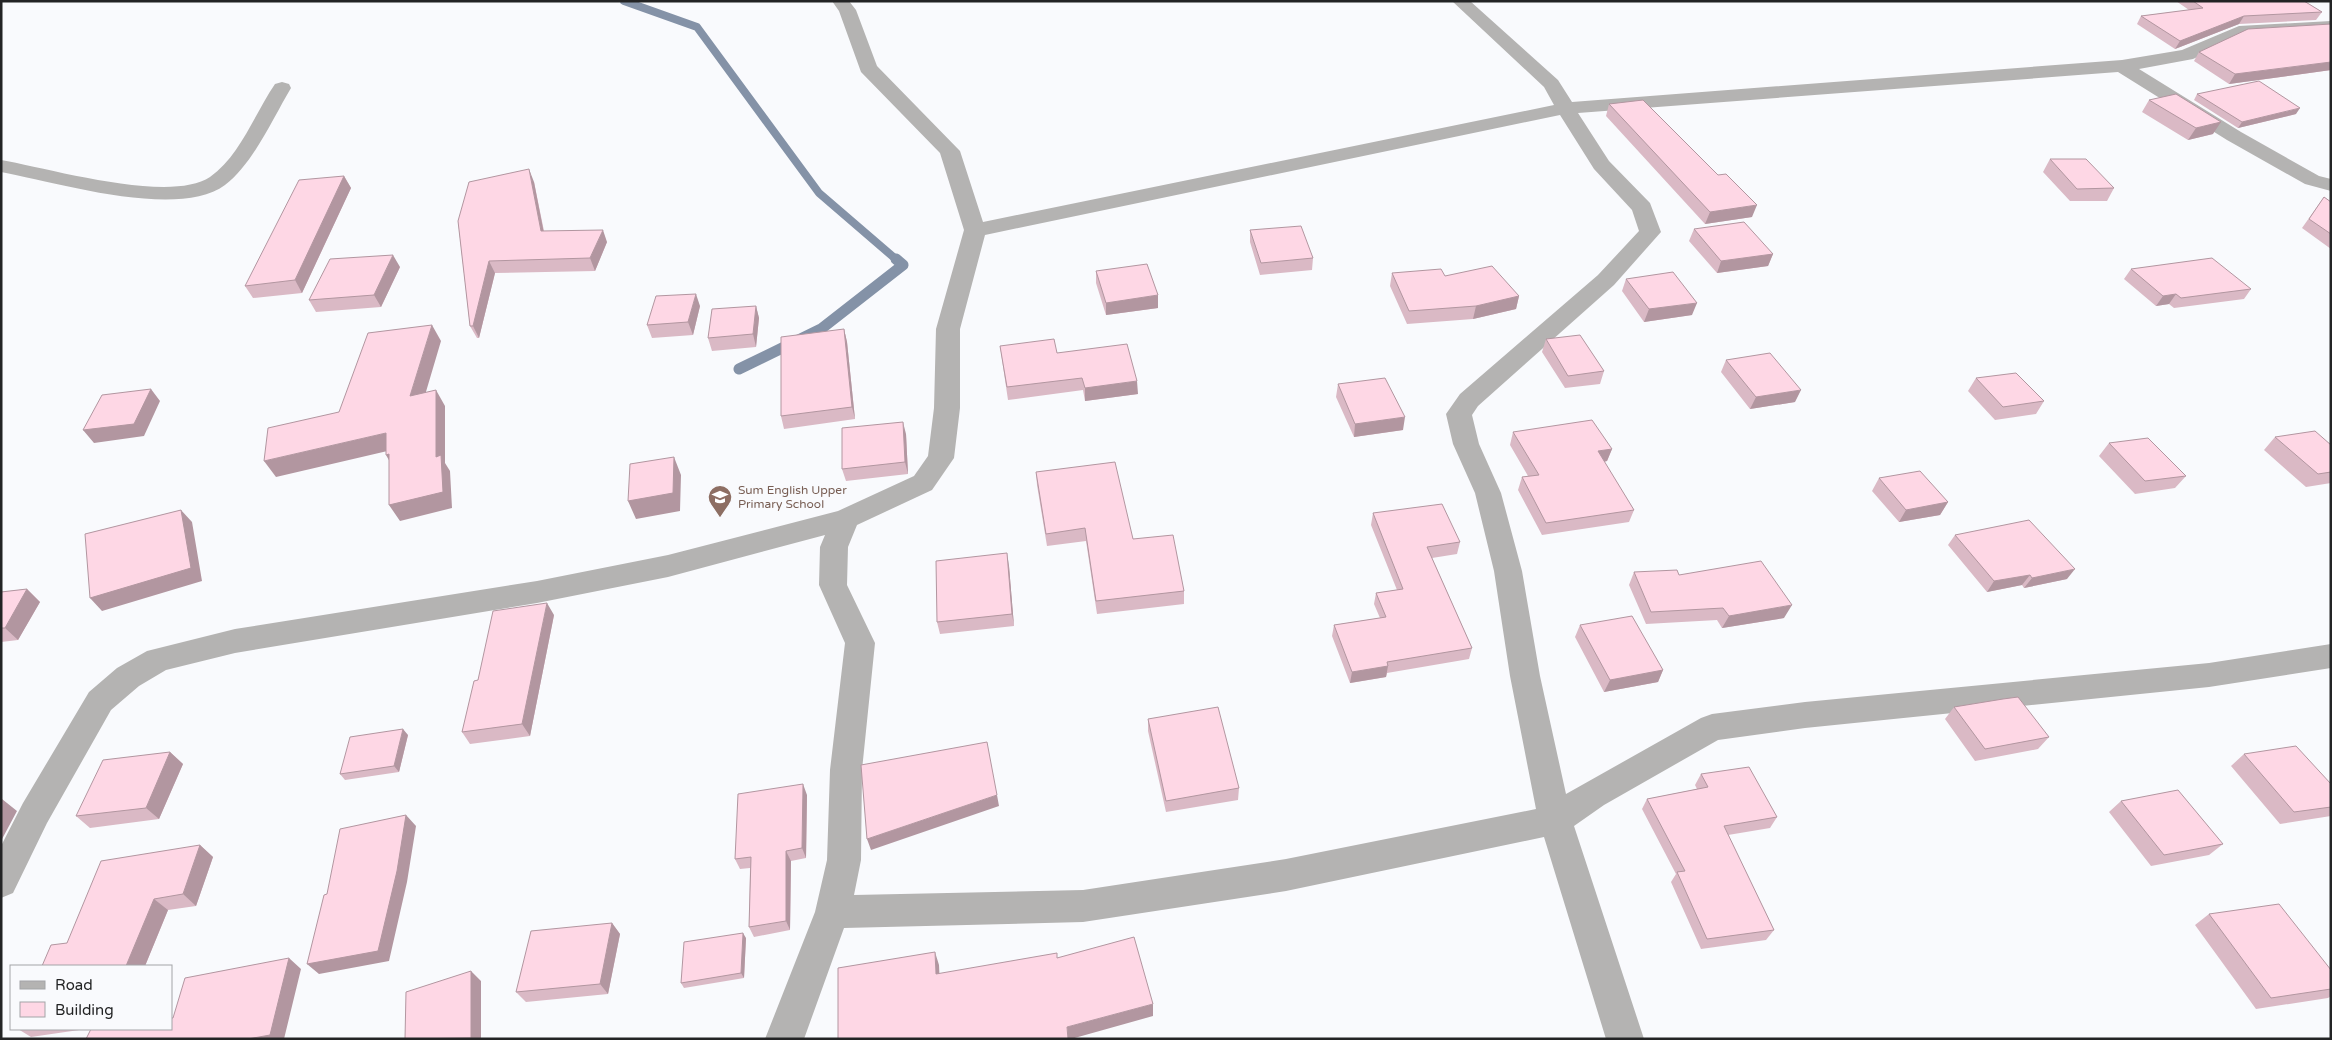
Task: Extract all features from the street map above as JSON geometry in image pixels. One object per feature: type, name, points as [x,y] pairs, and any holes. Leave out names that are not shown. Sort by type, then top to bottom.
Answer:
[{"type":"street","points":[[1,882],[35,813],[100,701],[128,677],[158,660],[235,641],[537,592],[649,569],[846,519],[924,483],[941,458],[947,408],[948,328],[975,230],[950,151],[868,68],[848,10],[840,1]]},
{"type":"street","points":[[1460,1],[1551,84],[1601,165],[1642,208],[1650,232],[1606,280],[1469,400],[1459,414],[1466,444],[1488,492],[1508,571],[1525,676],[1555,820],[1624,1039]]},
{"type":"street","points":[[975,230],[1566,108],[2122,66],[2187,55],[2239,31],[2331,26]]},
{"type":"street","points":[[2122,66],[2234,136],[2312,180],[2331,185]]},
{"type":"street","points":[[1,166],[54,175],[93,186],[140,192],[178,192],[204,189],[216,182],[235,162],[282,88]]},
{"type":"street","points":[[784,1039],[792,1023],[807,977],[833,912],[844,860],[846,770],[860,643],[833,585],[834,547],[846,519]]},
{"type":"street","points":[[833,912],[1083,906],[1286,874],[1555,820],[1592,795],[1712,727],[1805,715],[2208,674],[2331,656]]},
{"type":"building","points":[[2193,1],[2304,1],[2322,12],[2244,16],[2180,41],[2141,16],[2203,8]]},
{"type":"building","points":[[2331,24],[2331,62],[2235,74],[2199,52],[2248,29]]},
{"type":"building","points":[[2259,81],[2300,108],[2242,122],[2197,94]]},
{"type":"building","points":[[2176,94],[2221,122],[2196,128],[2149,100]]},
{"type":"building","points":[[1643,100],[1718,175],[1726,174],[1757,205],[1710,212],[1609,104]]},
{"type":"building","points":[[2050,159],[2086,159],[2114,188],[2077,189]]},
{"type":"building","points":[[529,169],[541,231],[603,230],[590,258],[489,261],[473,326],[470,326],[458,221],[469,182]]},
{"type":"building","points":[[344,176],[295,280],[245,286],[299,180]]},
{"type":"building","points":[[2324,197],[2331,202],[2331,234],[2309,219]]},
{"type":"building","points":[[1744,222],[1773,254],[1721,261],[1694,229]]},
{"type":"building","points":[[1301,226],[1313,258],[1261,263],[1250,230]]},
{"type":"building","points":[[393,255],[374,295],[309,300],[330,259]]},
{"type":"building","points":[[2212,258],[2251,289],[2181,298],[2176,294],[2163,296],[2131,269]]},
{"type":"building","points":[[1147,264],[1158,295],[1106,303],[1096,271]]},
{"type":"building","points":[[1492,266],[1519,296],[1476,306],[1409,311],[1392,273],[1441,269],[1445,276]]},
{"type":"building","points":[[1673,272],[1697,303],[1649,309],[1626,279]]},
{"type":"building","points":[[696,294],[688,322],[647,325],[656,296]]},
{"type":"building","points":[[756,306],[753,334],[708,338],[712,309]]},
{"type":"building","points":[[432,325],[410,396],[436,390],[436,457],[441,455],[443,492],[389,505],[389,454],[386,455],[386,433],[264,461],[268,428],[339,412],[368,333]]},
{"type":"building","points":[[844,329],[852,407],[781,416],[781,337]]},
{"type":"building","points":[[1580,335],[1604,371],[1568,376],[1546,339]]},
{"type":"building","points":[[1054,339],[1057,353],[1127,344],[1137,381],[1085,388],[1082,378],[1007,387],[1000,346]]},
{"type":"building","points":[[1770,353],[1801,390],[1756,397],[1726,360]]},
{"type":"building","points":[[2016,373],[2044,401],[2003,407],[1976,378]]},
{"type":"building","points":[[1385,378],[1405,417],[1355,424],[1338,384]]},
{"type":"building","points":[[151,389],[134,424],[83,430],[102,395]]},
{"type":"building","points":[[1592,420],[1612,449],[1598,451],[1634,510],[1546,523],[1522,477],[1539,475],[1513,432]]},
{"type":"building","points":[[903,422],[905,462],[842,469],[842,428]]},
{"type":"building","points":[[2315,431],[2331,445],[2331,472],[2318,474],[2275,437]]},
{"type":"building","points":[[2148,438],[2186,476],[2145,481],[2109,443]]},
{"type":"building","points":[[674,457],[673,493],[628,501],[630,464]]},
{"type":"building","points":[[1115,462],[1133,539],[1173,535],[1184,591],[1096,601],[1085,528],[1046,534],[1036,472]]},
{"type":"building","points":[[1920,471],[1948,502],[1906,510],[1879,478]]},
{"type":"building","points":[[1442,504],[1460,542],[1427,547],[1472,648],[1387,662],[1388,666],[1352,672],[1334,625],[1386,617],[1376,593],[1403,589],[1373,513]]},
{"type":"building","points":[[181,510],[191,568],[90,598],[85,534]]},
{"type":"building","points":[[2029,520],[2075,569],[2032,578],[2030,575],[1994,581],[1955,535]]},
{"type":"building","points":[[1007,553],[1012,614],[937,622],[936,561]]},
{"type":"building","points":[[1761,561],[1792,605],[1729,616],[1723,608],[1651,612],[1634,572],[1677,570],[1679,575]]},
{"type":"building","points":[[27,589],[5,628],[1,628],[1,592]]},
{"type":"building","points":[[547,603],[522,724],[462,732],[474,681],[478,680],[493,611]]},
{"type":"building","points":[[1632,616],[1663,670],[1610,680],[1580,625]]},
{"type":"building","points":[[2018,697],[2049,737],[1985,749],[1954,707],[2003,699]]},
{"type":"building","points":[[1218,707],[1239,788],[1166,801],[1148,719]]},
{"type":"building","points":[[403,729],[394,766],[340,774],[350,737]]},
{"type":"building","points":[[987,742],[997,795],[867,839],[861,765]]},
{"type":"building","points":[[2296,746],[2331,784],[2331,807],[2294,812],[2244,754]]},
{"type":"building","points":[[170,752],[146,808],[76,816],[103,760]]},
{"type":"building","points":[[1749,767],[1777,817],[1724,826],[1774,930],[1707,939],[1677,872],[1685,871],[1647,799],[1708,787],[1701,774]]},
{"type":"building","points":[[803,784],[802,848],[786,851],[786,921],[749,927],[751,857],[735,859],[738,794]]},
{"type":"building","points":[[2178,790],[2223,844],[2164,855],[2121,801]]},
{"type":"building","points":[[406,815],[397,871],[378,951],[307,964],[324,895],[327,894],[340,829]]},
{"type":"building","points":[[200,845],[183,894],[154,899],[126,965],[42,965],[51,945],[67,943],[101,861]]},
{"type":"building","points":[[2279,904],[2331,970],[2331,989],[2271,998],[2209,914]]},
{"type":"building","points":[[612,923],[600,984],[516,992],[531,931]]},
{"type":"building","points":[[743,933],[741,973],[681,983],[684,942]]},
{"type":"building","points":[[1134,937],[1153,1004],[1067,1027],[1068,1039],[838,1039],[838,968],[935,952],[936,974],[1057,953],[1057,958]]},
{"type":"building","points":[[289,958],[270,1035],[248,1039],[86,1039],[90,1030],[172,1030],[172,1018],[185,978]]},
{"type":"building","points":[[471,971],[471,1038],[405,1039],[406,992]]},
{"type":"waterway","points":[[624,1],[697,27],[819,193],[898,261]]},
{"type":"waterway","points":[[739,369],[821,329],[903,265],[896,259]]},
{"type":"place","name":"Sum English Upper Primary School","points":[[720,518]]}]
